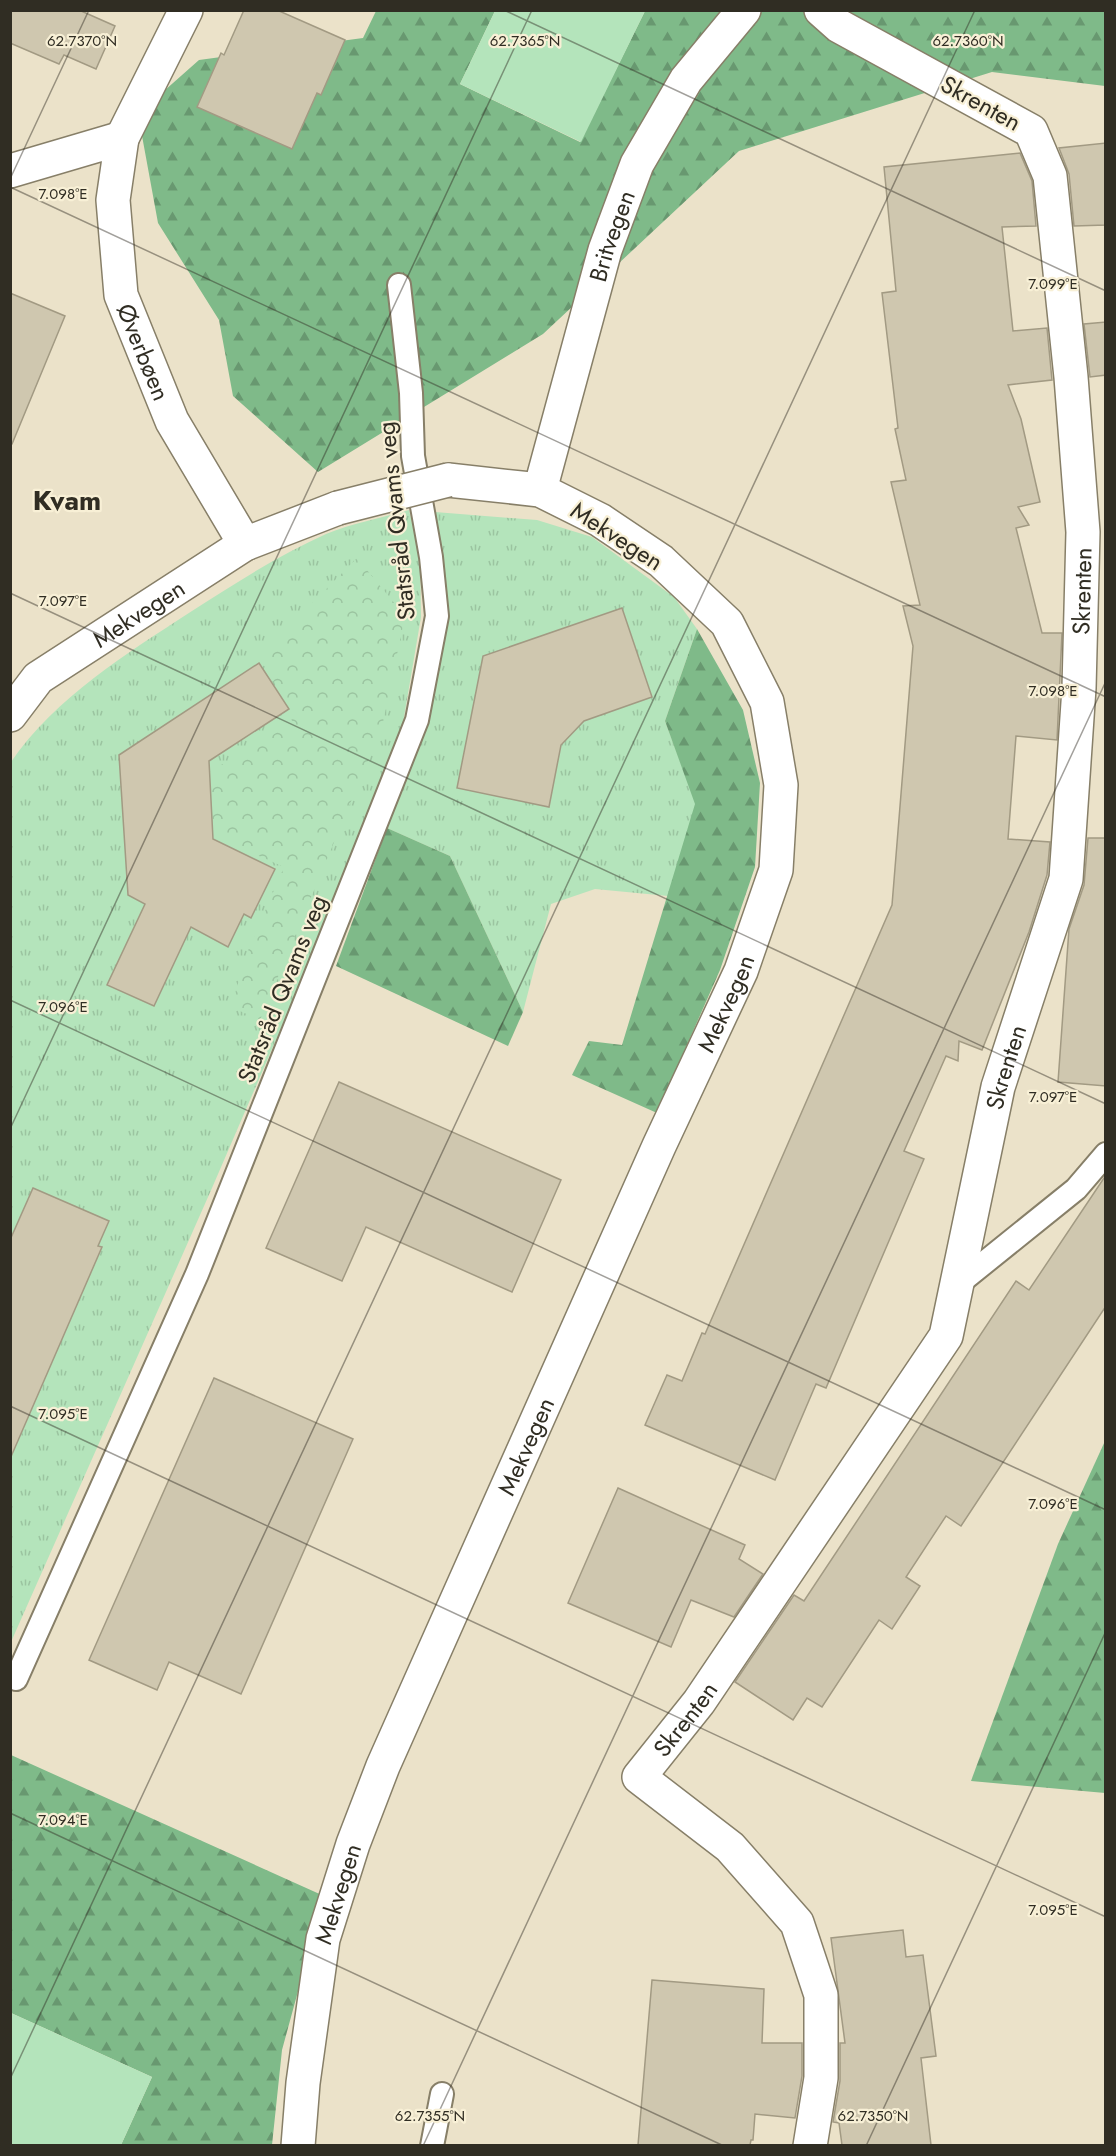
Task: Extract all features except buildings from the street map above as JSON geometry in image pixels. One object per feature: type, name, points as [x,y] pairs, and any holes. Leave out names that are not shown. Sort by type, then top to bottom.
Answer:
[{"type":"street","name":"Øverbøen","points":[[186,10],[122,138],[113,200],[121,295],[172,421],[245,544]]},
{"type":"street","name":"Britvegen","points":[[540,490],[605,250],[637,164],[686,80],[744,10]]},
{"type":"street","name":"Skrenten","points":[[810,2145],[821,2078],[821,1995],[797,1923],[730,1847],[639,1777],[699,1702],[946,1336],[998,1087],[1066,879],[1079,688],[1083,532],[1071,378],[1050,176],[1031,131],[839,26],[821,10]]},
{"type":"street","points":[[10,171],[122,138]]},
{"type":"street","name":"Mekvegen","points":[[10,715],[38,678],[245,544],[339,508],[448,480],[540,490],[600,520],[661,561],[727,623],[767,702],[781,785],[776,870],[741,971],[659,1146],[388,1755],[353,1844],[323,1939],[303,2083],[298,2145]]},
{"type":"lane","name":"Statsråd Qvams veg","points":[[16,1679],[197,1274],[417,720],[437,616],[432,557],[413,456],[411,393],[399,285]]},
{"type":"lane","points":[[958,1284],[1076,1189],[1106,1154]]},
{"type":"lane","points":[[432,2145],[442,2094]]},
{"type":"green space","points":[[376,11],[495,11],[460,84],[580,142],[645,11],[1105,11],[1105,86],[992,72],[739,151],[543,334],[318,472],[233,396],[219,320],[158,223],[138,114],[199,60],[363,38]]},
{"type":"green space","points":[[495,11],[645,11],[581,142],[460,84]]},
{"type":"green space","points":[[409,510],[420,559],[421,617],[403,723],[351,866],[212,1188],[11,1642],[11,762],[49,717],[94,678],[224,591],[274,560],[326,534]]},
{"type":"green space","points":[[435,512],[537,520],[592,537],[674,597],[697,629],[665,721],[696,804],[668,896],[595,889],[551,904],[523,1012],[450,856],[387,828],[425,720],[446,616],[443,554]]},
{"type":"green space","points":[[357,558],[405,616],[382,727],[260,1020],[231,1007],[247,953],[284,867],[214,836],[209,772],[293,723],[262,654]]},
{"type":"green space","points":[[697,629],[743,710],[760,783],[755,867],[720,970],[657,1113],[572,1075],[589,1041],[622,1045],[695,804],[665,721]]},
{"type":"green space","points":[[387,828],[450,856],[523,1012],[508,1046],[336,966]]},
{"type":"green space","points":[[1105,1441],[1105,1793],[971,1781],[1058,1544]]},
{"type":"green space","points":[[11,1755],[324,1896],[282,2050],[272,2145],[121,2145],[152,2077],[11,2013]]},
{"type":"green space","points":[[11,2013],[152,2077],[121,2145],[11,2145]]},
{"type":"district","name":"Kvam","points":[[67,500]]}]
